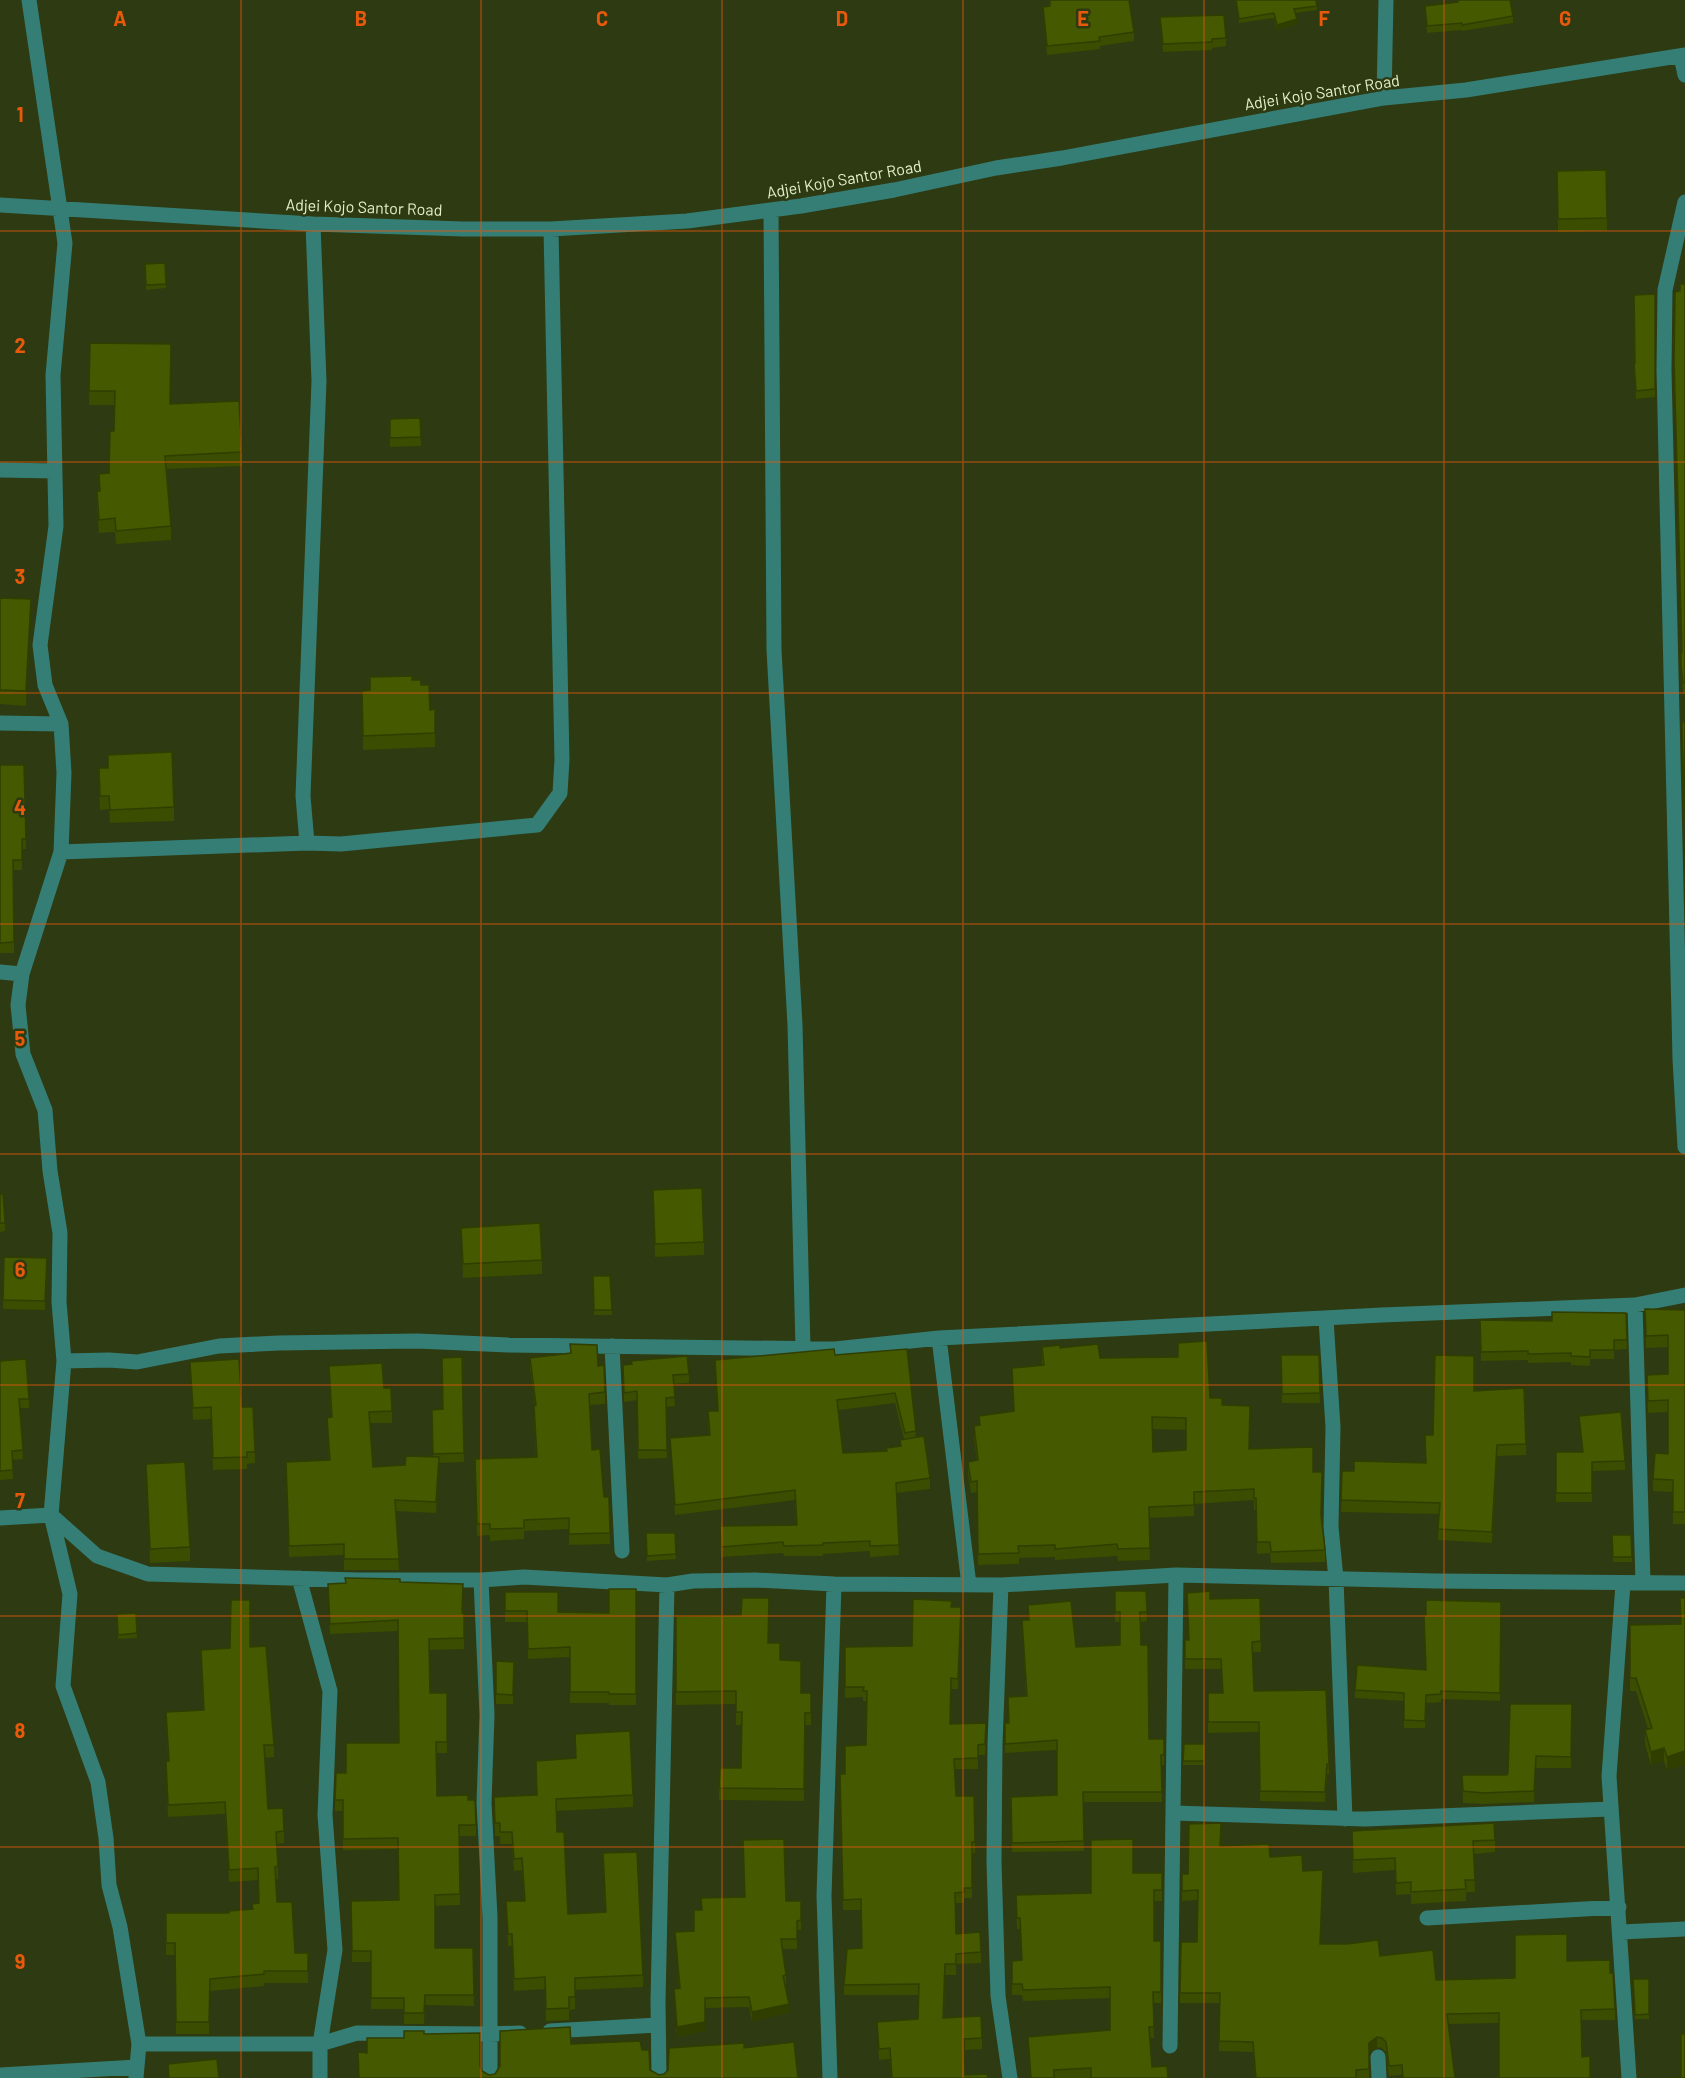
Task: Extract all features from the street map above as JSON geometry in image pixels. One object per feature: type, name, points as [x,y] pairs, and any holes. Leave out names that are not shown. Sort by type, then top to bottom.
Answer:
[{"type":"street","points":[[0,2075],[136,2072],[139,2044],[120,1927],[109,1885],[106,1838],[98,1782],[63,1686],[70,1594],[51,1515],[64,1361],[59,1302],[60,1233],[50,1171],[45,1110],[23,1054],[18,1005],[22,974],[61,852],[64,773],[61,724],[45,685],[40,645],[56,526],[53,375],[65,243],[29,0]]},
{"type":"street","points":[[1384,98],[1386,0]]},
{"type":"street","points":[[1683,56],[1685,75]]},
{"type":"street","name":"Adjei Kojo Santor Road","points":[[0,205],[314,224],[463,229],[551,229],[687,221],[894,190],[996,168],[1062,158],[1384,98],[1466,90],[1683,56]]},
{"type":"street","points":[[1685,202],[1665,290],[1664,370],[1665,494],[1681,846],[1680,1059],[1685,1147]]},
{"type":"street","points":[[771,210],[774,650],[795,1025],[803,1348]]},
{"type":"street","points":[[307,843],[303,796],[319,381],[314,224]]},
{"type":"street","points":[[61,852],[307,843],[341,844],[537,825],[560,793],[562,748],[551,229]]},
{"type":"street","points":[[0,470],[55,471]]},
{"type":"street","points":[[0,723],[61,724]]},
{"type":"street","points":[[0,972],[22,974]]},
{"type":"street","points":[[64,1361],[137,1362],[219,1346],[278,1342],[417,1341],[835,1349],[939,1338],[1635,1305],[1685,1295]]},
{"type":"street","points":[[1635,1305],[1643,1583]]},
{"type":"street","points":[[1326,1319],[1333,1427],[1331,1527],[1336,1579],[1345,1819]]},
{"type":"street","points":[[939,1338],[969,1585]]},
{"type":"street","points":[[612,1346],[622,1551]]},
{"type":"street","points":[[0,1518],[51,1515],[97,1556],[148,1574],[358,1580],[481,1580],[524,1577],[667,1585],[693,1581],[755,1580],[834,1584],[1001,1585],[1176,1575],[1623,1584],[1685,1583]]},
{"type":"street","points":[[1170,2046],[1176,1575]]},
{"type":"street","points":[[299,1578],[330,1691],[326,1815],[335,1950],[320,2044],[320,2078]]},
{"type":"street","points":[[481,1580],[487,1715],[483,1803],[490,1917],[490,2078]]},
{"type":"street","points":[[830,2078],[824,1896],[834,1584]]},
{"type":"street","points":[[1623,1584],[1611,1755],[1610,1809],[1621,1932],[1629,2078]]},
{"type":"street","points":[[659,2078],[658,2025],[667,1585]]},
{"type":"street","points":[[1001,1585],[995,1744],[994,1862],[998,1996],[1010,2078]]},
{"type":"street","points":[[1173,1813],[1345,1819],[1610,1809]]},
{"type":"street","points":[[1427,1918],[1619,1907]]},
{"type":"street","points":[[1621,1932],[1685,1929]]},
{"type":"street","points":[[139,2044],[320,2044],[357,2033],[489,2034],[658,2025]]},
{"type":"street","points":[[1378,2057],[1379,2078]]},
{"type":"building","points":[[1050,0],[1129,0],[1134,32],[1099,37],[1100,41],[1047,46],[1043,7],[1050,6]]},
{"type":"building","points":[[1236,0],[1316,0],[1317,6],[1294,9],[1297,19],[1277,25],[1274,13],[1239,19]]},
{"type":"building","points":[[1458,0],[1510,0],[1513,16],[1462,25],[1462,23],[1427,26],[1425,6],[1458,2]]},
{"type":"building","points":[[1224,15],[1226,38],[1212,39],[1212,42],[1163,44],[1160,17]]},
{"type":"building","points":[[1606,170],[1607,218],[1558,219],[1557,171]]},
{"type":"building","points":[[165,263],[166,284],[146,285],[145,264]]},
{"type":"building","points":[[1680,284],[1685,284],[1685,683],[1683,683],[1681,665],[1674,360],[1675,292],[1680,291]]},
{"type":"building","points":[[1655,294],[1655,389],[1636,391],[1634,295]]},
{"type":"building","points":[[90,343],[171,344],[170,404],[239,401],[242,452],[165,456],[171,526],[116,531],[115,518],[99,520],[97,491],[100,491],[99,474],[109,473],[110,431],[114,431],[115,391],[89,391]]},
{"type":"building","points":[[420,418],[421,437],[390,438],[390,419]]},
{"type":"building","points":[[0,598],[31,599],[26,691],[0,690]]},
{"type":"building","points":[[412,676],[412,680],[421,680],[421,685],[429,685],[430,710],[435,709],[435,733],[363,736],[362,691],[370,690],[370,677]]},
{"type":"building","points":[[1682,722],[1685,722],[1684,820]]},
{"type":"building","points":[[172,752],[174,807],[110,810],[109,796],[100,796],[99,768],[108,768],[108,755]]},
{"type":"building","points":[[0,765],[24,765],[26,839],[22,839],[22,860],[13,860],[14,942],[0,943]]},
{"type":"building","points":[[702,1188],[704,1242],[655,1244],[653,1190]]},
{"type":"building","points":[[0,1194],[3,1194],[5,1223],[0,1223]]},
{"type":"building","points":[[540,1223],[542,1260],[463,1264],[461,1228]]},
{"type":"building","points":[[4,1257],[47,1258],[45,1301],[3,1300]]},
{"type":"building","points":[[593,1276],[610,1276],[612,1310],[594,1310]]},
{"type":"building","points":[[1645,1309],[1685,1310],[1685,1512],[1673,1512],[1673,1480],[1653,1479],[1655,1453],[1668,1454],[1668,1400],[1648,1401],[1647,1375],[1668,1374],[1668,1335],[1646,1336]]},
{"type":"building","points":[[1552,1312],[1626,1313],[1627,1340],[1614,1340],[1614,1350],[1590,1350],[1590,1357],[1571,1356],[1571,1353],[1528,1354],[1528,1351],[1481,1352],[1480,1320],[1552,1321]]},
{"type":"building","points":[[1207,1341],[1210,1398],[1222,1398],[1222,1405],[1250,1406],[1249,1449],[1313,1447],[1313,1472],[1322,1472],[1321,1515],[1325,1550],[1271,1552],[1270,1542],[1257,1542],[1254,1489],[1194,1492],[1194,1505],[1149,1507],[1150,1548],[1118,1549],[1117,1544],[1055,1549],[1055,1545],[1018,1546],[1019,1553],[978,1554],[977,1481],[971,1482],[968,1462],[978,1460],[974,1426],[980,1425],[979,1416],[1014,1411],[1012,1368],[1044,1365],[1042,1347],[1060,1345],[1060,1348],[1098,1344],[1100,1358],[1178,1357],[1178,1343]],"holes":[[[1152,1417],[1186,1418],[1186,1450],[1153,1452]]]},
{"type":"building","points":[[570,1344],[597,1345],[598,1366],[604,1365],[605,1392],[589,1394],[592,1450],[600,1449],[604,1497],[609,1497],[610,1533],[569,1534],[569,1518],[524,1520],[524,1528],[490,1529],[490,1524],[477,1524],[475,1459],[537,1457],[534,1406],[536,1405],[530,1358],[571,1353]]},
{"type":"building","points":[[834,1349],[835,1355],[907,1349],[916,1431],[905,1433],[895,1393],[837,1400],[843,1453],[887,1451],[886,1448],[901,1446],[900,1440],[924,1436],[930,1478],[896,1483],[899,1545],[870,1546],[870,1541],[784,1546],[783,1542],[721,1547],[720,1526],[797,1525],[795,1490],[675,1505],[670,1438],[710,1435],[708,1411],[718,1411],[715,1360]]},
{"type":"building","points":[[1281,1355],[1319,1355],[1320,1393],[1282,1394]]},
{"type":"building","points":[[1435,1355],[1474,1356],[1474,1391],[1524,1388],[1526,1444],[1497,1445],[1492,1532],[1438,1529],[1440,1503],[1341,1500],[1342,1471],[1354,1471],[1354,1461],[1426,1463],[1425,1435],[1433,1435]]},
{"type":"building","points":[[687,1356],[689,1374],[673,1375],[675,1397],[666,1398],[667,1450],[638,1450],[637,1391],[624,1393],[623,1365],[632,1364],[631,1361]]},
{"type":"building","points":[[462,1357],[464,1453],[433,1454],[432,1410],[443,1409],[442,1358]]},
{"type":"building","points":[[26,1359],[29,1399],[19,1399],[23,1450],[12,1451],[13,1470],[0,1471],[0,1361]]},
{"type":"building","points":[[239,1359],[242,1407],[253,1407],[255,1452],[247,1452],[247,1457],[213,1458],[211,1407],[193,1408],[190,1362]]},
{"type":"building","points":[[382,1363],[384,1388],[391,1388],[392,1411],[369,1412],[373,1467],[405,1465],[406,1456],[439,1457],[436,1502],[395,1500],[399,1559],[344,1559],[344,1544],[289,1546],[286,1462],[330,1460],[327,1418],[332,1417],[329,1366]]},
{"type":"building","points":[[1621,1412],[1625,1461],[1592,1462],[1592,1493],[1556,1493],[1556,1452],[1583,1452],[1579,1416]]},
{"type":"building","points":[[185,1462],[190,1547],[150,1549],[146,1464]]},
{"type":"building","points":[[646,1533],[675,1533],[676,1554],[647,1556]]},
{"type":"building","points":[[1612,1535],[1631,1535],[1632,1557],[1613,1557]]},
{"type":"building","points":[[345,1578],[463,1584],[464,1638],[429,1639],[430,1693],[447,1693],[447,1742],[436,1742],[437,1796],[468,1795],[468,1800],[475,1800],[476,1825],[459,1825],[460,1894],[435,1895],[435,1948],[473,1948],[474,1995],[425,1995],[424,2013],[404,2013],[404,1998],[371,1998],[371,1951],[352,1951],[351,1901],[399,1900],[398,1838],[343,1839],[343,1800],[335,1800],[336,1773],[346,1773],[346,1743],[399,1743],[398,1620],[330,1624],[328,1584],[346,1583]]},
{"type":"building","points":[[609,1589],[636,1589],[636,1694],[570,1692],[570,1647],[528,1649],[527,1611],[505,1611],[505,1592],[558,1592],[558,1612],[609,1613]]},
{"type":"building","points":[[1115,1591],[1146,1591],[1147,1612],[1140,1612],[1141,1645],[1148,1645],[1149,1739],[1164,1739],[1164,1755],[1161,1755],[1162,1792],[1083,1792],[1084,1841],[1012,1843],[1011,1797],[1057,1795],[1057,1740],[1005,1744],[1005,1723],[1009,1723],[1008,1697],[1027,1696],[1022,1620],[1029,1620],[1028,1605],[1071,1601],[1076,1647],[1120,1645],[1120,1612],[1115,1612]]},
{"type":"building","points":[[1210,1591],[1210,1599],[1260,1598],[1261,1641],[1252,1642],[1254,1691],[1326,1690],[1329,1764],[1327,1764],[1325,1792],[1260,1791],[1259,1722],[1208,1722],[1208,1693],[1223,1693],[1221,1659],[1185,1659],[1185,1640],[1189,1640],[1187,1593]]},
{"type":"building","points":[[742,1598],[769,1598],[768,1643],[780,1643],[780,1660],[801,1661],[801,1693],[811,1693],[811,1713],[805,1713],[804,1789],[719,1788],[720,1768],[741,1768],[742,1712],[736,1712],[736,1691],[676,1692],[676,1616],[741,1615]]},
{"type":"building","points":[[1680,1598],[1685,1598],[1685,1751],[1667,1757],[1664,1748],[1651,1752],[1645,1730],[1652,1728],[1636,1678],[1630,1678],[1630,1625],[1681,1624]]},
{"type":"building","points":[[913,1599],[952,1601],[951,1607],[961,1607],[958,1679],[951,1678],[950,1724],[986,1723],[985,1744],[978,1745],[978,1758],[954,1759],[956,1796],[974,1796],[975,1842],[972,1842],[972,1888],[964,1888],[964,1892],[955,1893],[956,1934],[980,1932],[981,1952],[956,1954],[956,1964],[945,1964],[943,2018],[981,2016],[982,2038],[964,2039],[965,2075],[987,2074],[988,2078],[892,2078],[890,2048],[879,2049],[877,2022],[918,2019],[919,1984],[844,1985],[847,1949],[862,1948],[861,1899],[843,1900],[840,1774],[845,1774],[845,1746],[866,1745],[867,1691],[863,1691],[864,1687],[845,1687],[845,1647],[912,1646]]},
{"type":"building","points":[[231,1600],[250,1600],[250,1647],[266,1646],[274,1745],[264,1745],[268,1809],[283,1808],[284,1831],[276,1832],[277,1902],[292,1902],[295,1953],[308,1953],[308,1971],[264,1971],[264,1974],[210,1979],[209,2022],[176,2022],[175,1943],[166,1943],[166,1913],[229,1913],[229,1911],[253,1909],[252,1904],[259,1903],[258,1868],[229,1870],[225,1802],[168,1805],[166,1761],[169,1761],[166,1712],[204,1710],[201,1650],[230,1648]]},
{"type":"building","points":[[1426,1600],[1501,1602],[1500,1693],[1441,1691],[1441,1694],[1426,1695],[1425,1721],[1404,1720],[1404,1693],[1355,1690],[1357,1665],[1426,1670],[1424,1615],[1426,1615]]},
{"type":"building","points":[[136,1613],[137,1633],[118,1635],[117,1614]]},
{"type":"building","points":[[496,1661],[514,1662],[513,1695],[496,1694]]},
{"type":"building","points":[[1510,1704],[1572,1704],[1571,1757],[1536,1756],[1534,1791],[1483,1793],[1463,1791],[1462,1775],[1507,1775]]},
{"type":"building","points":[[630,1731],[633,1795],[556,1799],[557,1832],[564,1832],[568,1914],[606,1912],[603,1853],[637,1852],[643,1975],[575,1978],[575,1997],[569,1997],[569,2008],[546,2009],[545,1977],[514,1979],[512,1934],[508,1934],[506,1901],[525,1901],[522,1858],[514,1859],[512,1832],[500,1832],[500,1823],[495,1823],[494,1797],[537,1795],[536,1761],[576,1758],[575,1734]]},
{"type":"building","points":[[1184,1744],[1205,1744],[1205,1761],[1183,1761]]},
{"type":"building","points":[[1221,1823],[1220,1846],[1269,1844],[1270,1857],[1302,1855],[1303,1871],[1323,1870],[1320,1944],[1347,1944],[1378,1940],[1380,1956],[1433,1950],[1436,1980],[1515,1978],[1515,1935],[1567,1934],[1567,1961],[1610,1960],[1615,2009],[1581,2010],[1582,2057],[1590,2056],[1590,2078],[1499,2078],[1499,2013],[1447,2014],[1455,2078],[1403,2078],[1402,2065],[1389,2066],[1386,2042],[1377,2037],[1369,2043],[1369,2069],[1356,2070],[1356,2078],[1256,2078],[1253,2042],[1219,2041],[1220,1993],[1180,1993],[1181,1942],[1197,1942],[1198,1890],[1182,1891],[1182,1874],[1188,1874],[1189,1824]]},
{"type":"building","points":[[1494,1823],[1495,1840],[1473,1841],[1475,1880],[1465,1880],[1466,1889],[1411,1892],[1411,1882],[1396,1883],[1395,1858],[1353,1860],[1352,1831]]},
{"type":"building","points":[[784,1839],[786,1901],[801,1901],[801,1920],[797,1921],[797,1939],[781,1939],[786,1975],[783,1976],[789,2004],[752,2012],[749,1997],[705,1998],[705,2022],[677,2027],[674,1989],[680,1988],[675,1932],[694,1931],[694,1910],[702,1910],[701,1898],[745,1897],[743,1840]]},
{"type":"building","points":[[1133,1839],[1133,1873],[1162,1873],[1162,1890],[1154,1890],[1154,1941],[1161,1941],[1161,1992],[1153,1992],[1154,2027],[1149,2027],[1152,2067],[1167,2066],[1168,2078],[1091,2078],[1091,2068],[1054,2070],[1054,2078],[1031,2078],[1028,2037],[1110,2030],[1110,1987],[1023,1990],[1022,1984],[1012,1984],[1012,1961],[1022,1960],[1020,1918],[1017,1918],[1016,1895],[1091,1893],[1091,1840]]},
{"type":"building","points":[[1633,1979],[1649,1979],[1649,2014],[1635,2015]]},
{"type":"building","points":[[570,2027],[571,2044],[640,2041],[642,2050],[649,2050],[650,2070],[659,2075],[668,2070],[669,2048],[744,2043],[744,2048],[794,2042],[798,2078],[359,2078],[358,2052],[367,2053],[367,2038],[404,2038],[404,2031],[424,2031],[424,2034],[480,2033],[480,2066],[482,2071],[489,2075],[495,2074],[500,2066],[500,2031]]},
{"type":"building","points":[[1681,2034],[1685,2034],[1685,2078],[1670,2078],[1681,2077]]},
{"type":"building","points":[[217,2059],[219,2078],[169,2078],[168,2064]]}]
